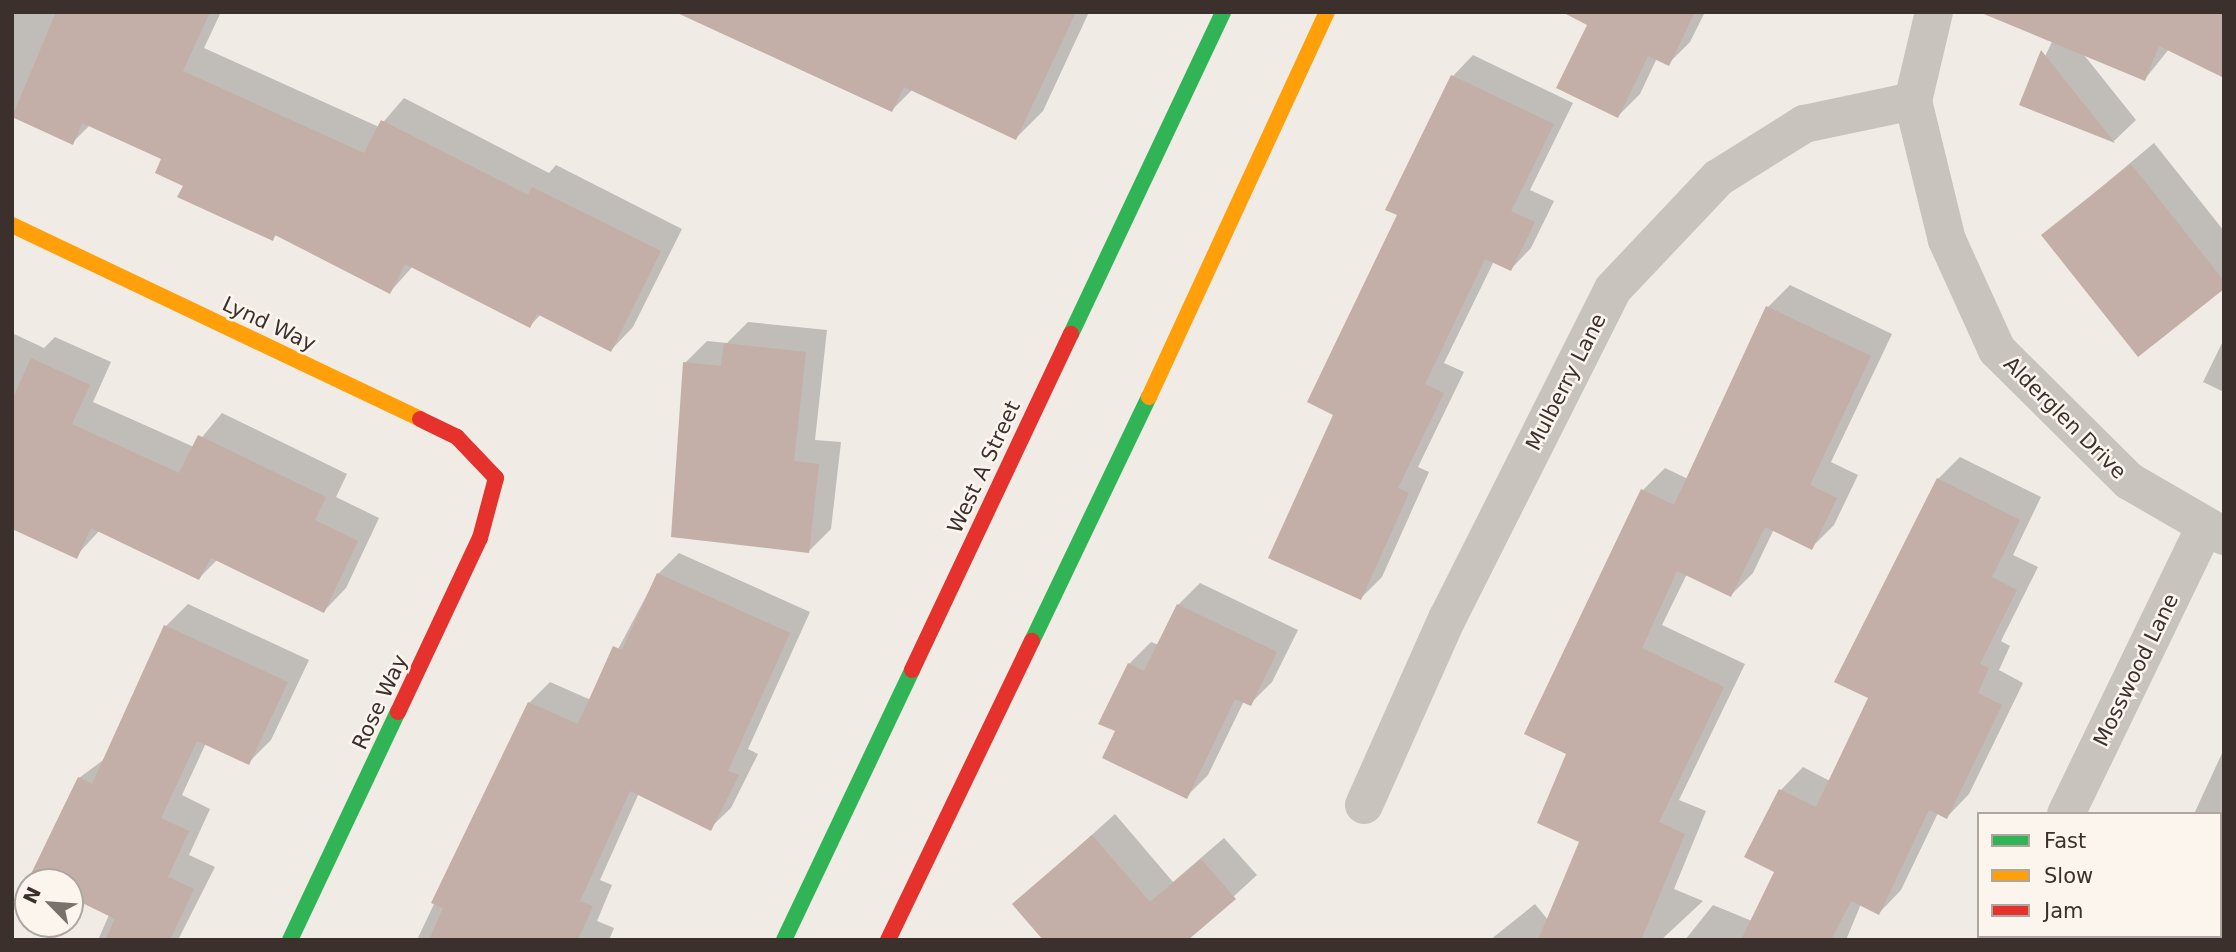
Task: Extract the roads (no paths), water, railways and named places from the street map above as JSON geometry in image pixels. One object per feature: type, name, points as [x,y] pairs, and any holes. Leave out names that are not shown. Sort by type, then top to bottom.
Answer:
[{"type":"main road","name":"West A Street","points":[[784,940],[1223,12]]},
{"type":"main road","points":[[888,940],[1239,210],[1327,12]]},
{"type":"main road","name":"Lynd Way","points":[[12,225],[457,437],[496,478]]},
{"type":"main road","name":"Rose Way","points":[[290,940],[480,538],[496,478]]},
{"type":"street","name":"Alderglen Drive","points":[[1934,12],[1913,101],[1947,240],[1997,350],[2129,481],[2214,531]]},
{"type":"street","name":"Mulberry Lane","points":[[1364,805],[1447,619],[1613,289],[1717,178],[1804,124],[1913,101]]},
{"type":"street","name":"Mosswood Lane","points":[[2067,812],[2214,531]]}]
